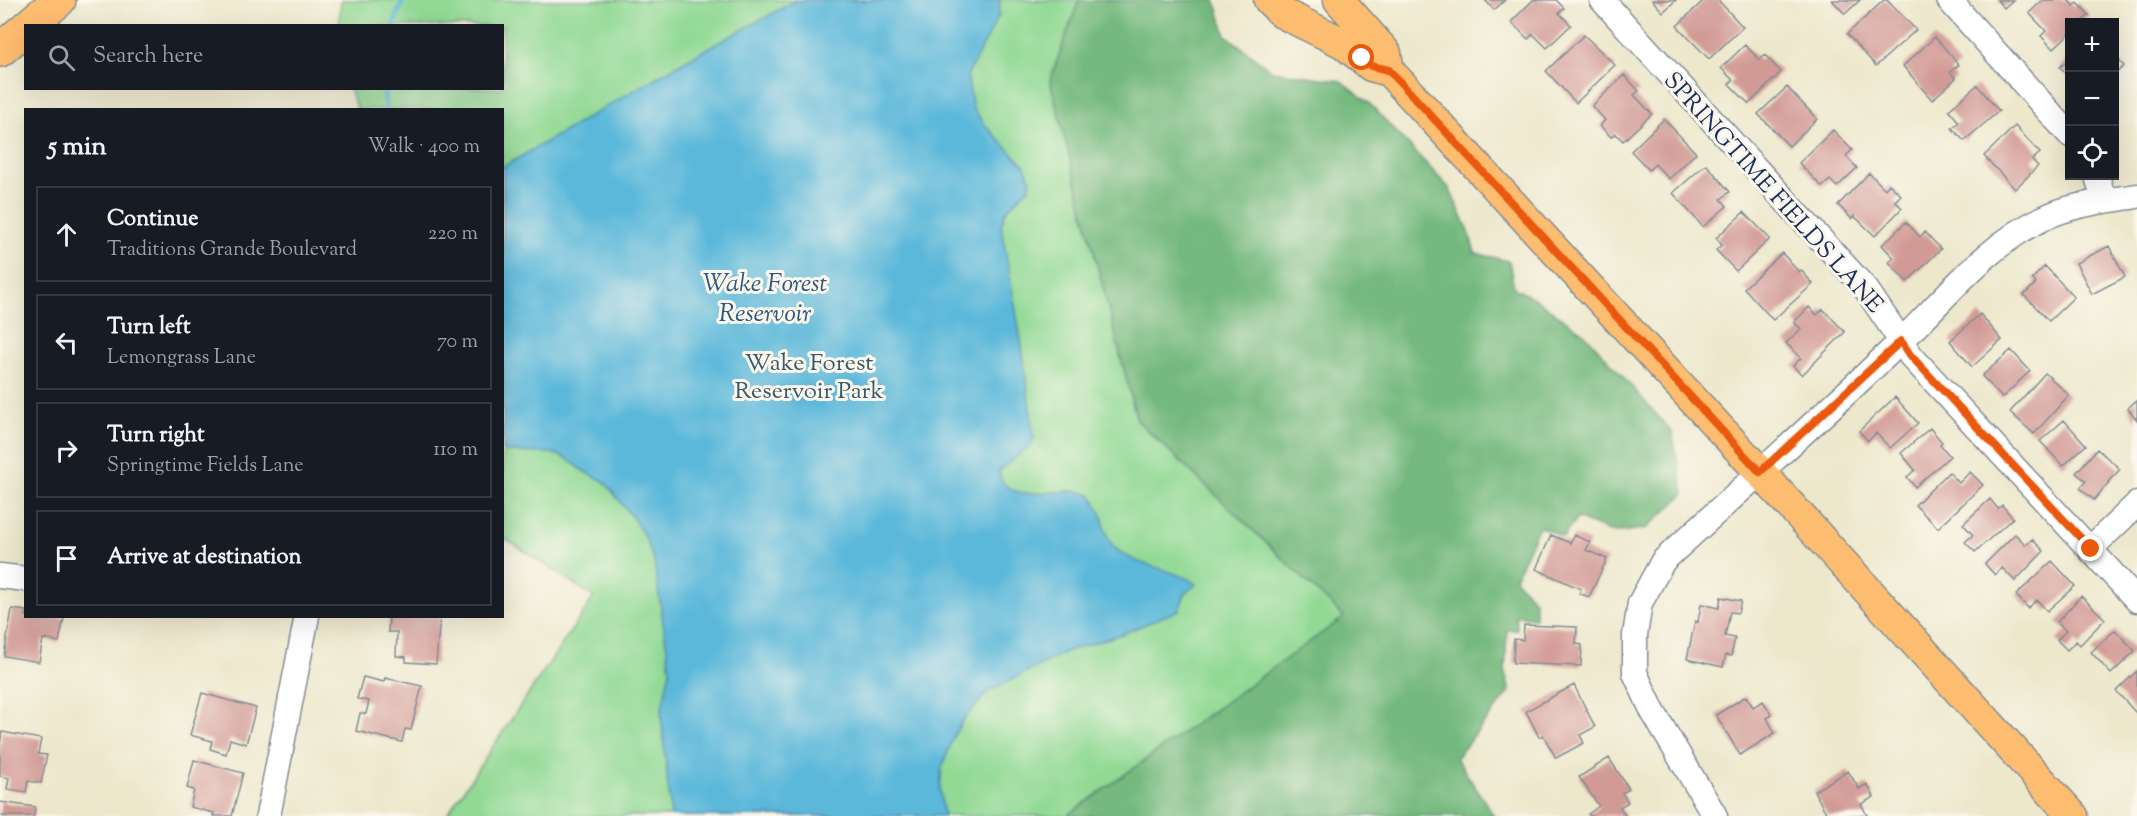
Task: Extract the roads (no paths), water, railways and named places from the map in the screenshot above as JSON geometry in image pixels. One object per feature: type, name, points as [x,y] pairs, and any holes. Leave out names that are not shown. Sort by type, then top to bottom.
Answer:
[{"type":"highway","points":[[31,24],[59,0]]},
{"type":"highway","points":[[0,50],[24,30]]},
{"type":"main road","points":[[1269,0],[1282,13],[1343,44],[1371,66],[1389,70]]},
{"type":"main road","points":[[1339,0],[1386,53],[1389,70],[2073,816]]},
{"type":"street","name":"SPRINGTIME FIELDS LANE","points":[[1602,0],[1866,288],[1911,356],[2137,600]]},
{"type":"street","points":[[1949,0],[2065,129]]},
{"type":"street","points":[[2098,180],[2104,201]]},
{"type":"street","points":[[1715,816],[1653,712],[1635,673],[1635,635],[1640,603],[1663,561],[1901,341],[1977,265],[2012,236],[2045,217],[2104,201],[2137,196]]},
{"type":"street","points":[[2091,549],[2137,504]]},
{"type":"street","points":[[0,576],[24,579]]},
{"type":"street","points":[[268,816],[304,618]]},
{"type":"water","name":"Wake Forest Reservoir","points":[[797,0],[1000,0],[999,15],[967,76],[973,108],[984,124],[1024,165],[1031,180],[1029,188],[1006,211],[1001,225],[1022,346],[1034,438],[1030,446],[999,471],[1003,482],[1009,488],[1019,492],[1075,491],[1092,495],[1111,544],[1122,554],[1186,578],[1196,584],[1185,594],[1179,610],[1122,634],[1067,651],[988,692],[963,720],[953,737],[942,768],[940,790],[944,816],[671,816],[661,713],[670,670],[654,561],[646,539],[604,481],[585,472],[566,458],[552,453],[504,452],[504,166],[681,63]]},
{"type":"waterway","points":[[394,24],[403,0]]},
{"type":"waterway","points":[[383,90],[387,108]]},
{"type":"park label","name":"Wake Forest Reservoir Park","points":[[809,376]]}]
